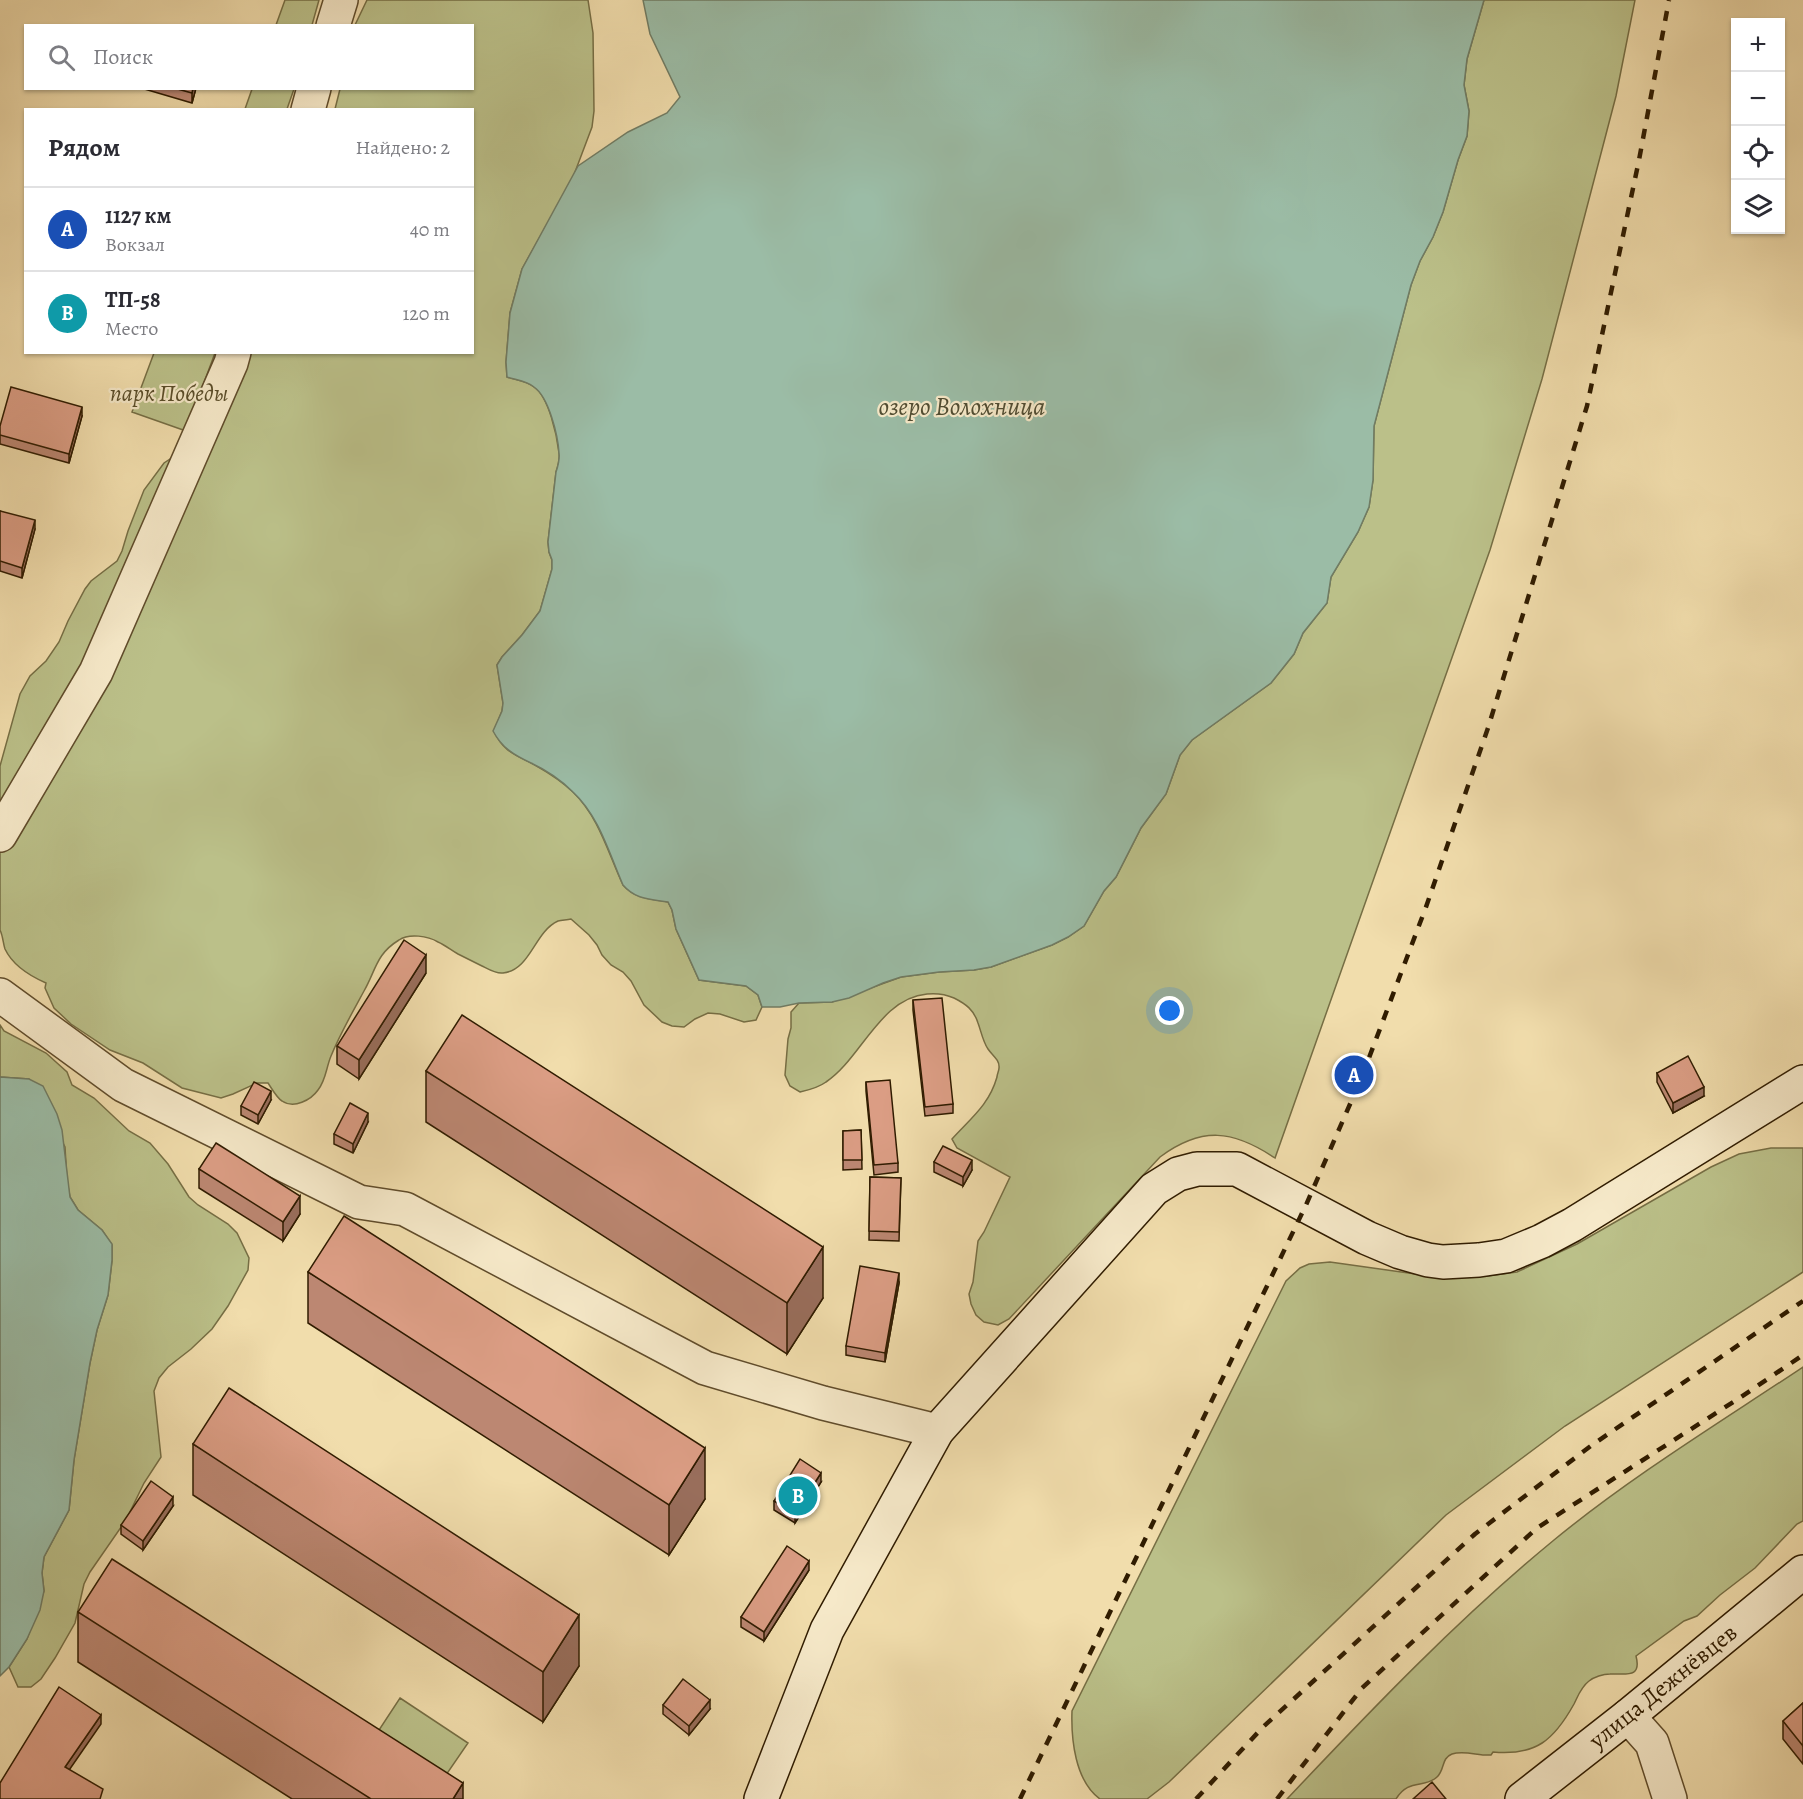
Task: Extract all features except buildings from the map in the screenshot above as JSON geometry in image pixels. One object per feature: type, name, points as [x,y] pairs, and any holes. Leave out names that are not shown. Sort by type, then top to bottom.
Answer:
[{"type":"street","points":[[334,24],[341,0]]},
{"type":"street","points":[[309,108],[313,90]]},
{"type":"street","points":[[0,835],[96,672],[233,354]]},
{"type":"street","points":[[0,995],[123,1085],[359,1202],[405,1209],[705,1368],[823,1403],[937,1431]]},
{"type":"street","points":[[761,1799],[827,1630],[937,1431],[1154,1190],[1178,1174],[1197,1169],[1237,1169],[1367,1238],[1400,1252],[1443,1262],[1506,1256],[1572,1225],[1803,1083]]},
{"type":"street","name":"улица Дежнёвцев","points":[[1522,1799],[1628,1716],[1803,1572]]},
{"type":"street","points":[[1628,1716],[1652,1743],[1670,1799]]},
{"type":"green space","points":[[285,0],[319,0],[312,24],[276,24]]},
{"type":"green space","points":[[367,0],[588,0],[593,33],[594,111],[592,127],[572,180],[522,269],[510,313],[507,377],[531,385],[544,399],[554,427],[559,458],[548,542],[552,569],[540,611],[497,665],[503,703],[494,731],[506,748],[555,777],[582,802],[596,824],[623,885],[628,890],[638,896],[668,902],[676,929],[699,980],[746,986],[758,995],[762,1007],[756,1020],[744,1022],[720,1014],[708,1013],[684,1027],[662,1022],[644,1005],[631,981],[623,972],[611,965],[589,935],[571,919],[558,921],[550,926],[520,965],[503,973],[489,970],[434,940],[418,936],[408,937],[391,945],[377,963],[338,1040],[323,1082],[311,1097],[297,1104],[287,1103],[278,1098],[268,1083],[257,1083],[221,1098],[182,1088],[143,1063],[110,1050],[71,1024],[54,1008],[45,988],[46,983],[22,970],[8,955],[0,930],[0,766],[20,694],[30,676],[46,661],[59,642],[91,581],[117,561],[144,490],[164,463],[173,457],[249,354],[474,354],[474,108],[335,108],[340,90],[474,90],[474,24],[355,24]]},
{"type":"green space","points":[[1484,0],[1635,0],[1616,96],[1542,379],[1490,550],[1275,1158],[1245,1142],[1218,1135],[1204,1136],[1175,1147],[1160,1157],[1009,1319],[998,1325],[984,1322],[976,1315],[969,1294],[973,1282],[978,1241],[1010,1177],[957,1148],[952,1139],[989,1096],[999,1069],[997,1060],[985,1043],[974,1014],[954,998],[941,994],[927,994],[911,998],[896,1006],[884,1018],[838,1072],[820,1086],[800,1092],[790,1086],[785,1075],[791,1012],[799,1003],[832,1002],[901,977],[991,967],[1052,945],[1084,926],[1104,891],[1116,877],[1141,828],[1166,794],[1180,755],[1192,740],[1271,683],[1294,654],[1303,633],[1327,603],[1331,577],[1358,532],[1369,507],[1373,480],[1374,426],[1411,285],[1443,212],[1467,136],[1469,111],[1464,85],[1467,59]]},
{"type":"green space","points":[[251,90],[294,90],[287,108],[245,108]]},
{"type":"green space","name":"парк Победы","points":[[154,354],[215,354],[186,431],[132,412]]},
{"type":"green space","points":[[0,1025],[4,1031],[46,1053],[67,1072],[72,1085],[94,1098],[129,1131],[150,1143],[168,1164],[189,1197],[237,1233],[249,1258],[248,1270],[212,1329],[168,1367],[159,1378],[154,1391],[161,1457],[144,1483],[126,1520],[90,1572],[84,1584],[75,1623],[41,1679],[31,1687],[18,1687],[9,1667],[27,1639],[44,1591],[42,1573],[44,1557],[69,1510],[74,1460],[90,1363],[108,1295],[112,1245],[102,1230],[78,1210],[70,1197],[65,1147],[29,1079],[0,1077]]},
{"type":"green space","points":[[1771,1148],[1803,1148],[1803,1272],[1565,1426],[1446,1515],[1169,1782],[1147,1799],[1100,1799],[1092,1791],[1085,1782],[1076,1759],[1072,1734],[1072,1711],[1286,1281],[1300,1268],[1309,1264],[1330,1262],[1437,1277],[1487,1276],[1517,1272],[1577,1244],[1711,1167],[1739,1154]]},
{"type":"green space","points":[[1803,1367],[1803,1521],[1797,1524],[1755,1568],[1697,1616],[1684,1621],[1636,1656],[1637,1668],[1634,1672],[1604,1675],[1589,1681],[1582,1689],[1567,1717],[1542,1743],[1532,1748],[1508,1753],[1452,1754],[1446,1758],[1437,1777],[1427,1783],[1406,1788],[1396,1799],[1287,1799],[1384,1698],[1518,1570],[1584,1516],[1645,1472]]},
{"type":"green space","points":[[400,1698],[468,1743],[446,1775],[379,1730]]},
{"type":"water","name":"озеро Волохница","points":[[643,0],[1484,0],[1467,59],[1464,85],[1469,111],[1467,136],[1443,212],[1411,285],[1374,426],[1373,480],[1369,507],[1358,532],[1331,577],[1327,603],[1303,633],[1294,654],[1271,683],[1192,740],[1180,755],[1166,794],[1141,828],[1116,877],[1104,891],[1084,926],[1052,945],[991,967],[901,977],[849,998],[832,1002],[762,1007],[758,995],[746,986],[699,980],[676,929],[668,902],[644,898],[628,890],[623,885],[597,824],[582,802],[553,776],[509,750],[493,731],[503,703],[497,665],[540,611],[552,569],[548,542],[559,458],[555,427],[544,399],[531,385],[507,377],[510,313],[522,269],[578,166],[628,132],[667,113],[680,97],[650,34]]},
{"type":"water","points":[[0,1077],[29,1079],[43,1086],[62,1130],[70,1197],[78,1210],[102,1230],[112,1244],[112,1260],[108,1295],[90,1363],[74,1460],[69,1510],[44,1557],[42,1573],[44,1591],[40,1610],[27,1639],[9,1667],[0,1676]]},
{"type":"railway","points":[[1020,1799],[1306,1205],[1361,1079],[1426,907],[1488,728],[1587,406],[1639,160],[1669,0]]},
{"type":"railway","points":[[1196,1799],[1263,1727],[1475,1534],[1592,1445],[1803,1301]]},
{"type":"railway","points":[[1277,1799],[1362,1688],[1537,1528],[1803,1355]]},
{"type":"place","name":"1127 км","points":[[1354,1075]]},
{"type":"place","name":"ТП-58","points":[[798,1496]]}]
